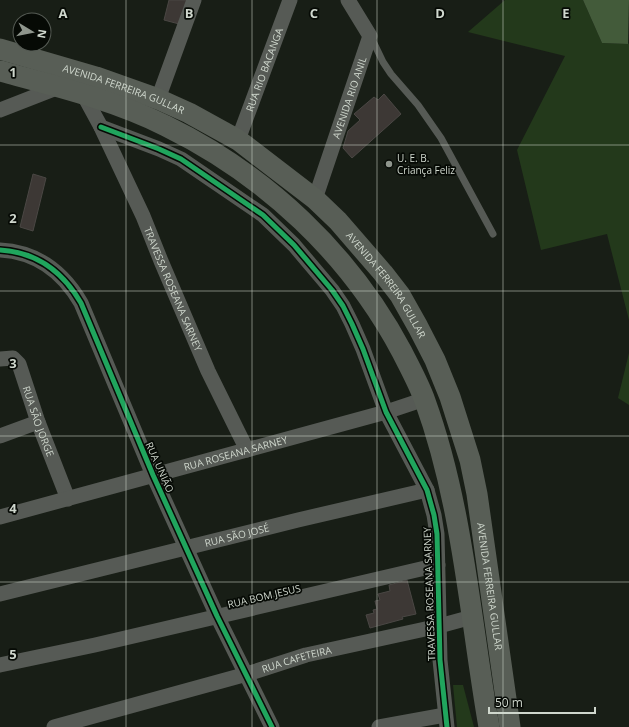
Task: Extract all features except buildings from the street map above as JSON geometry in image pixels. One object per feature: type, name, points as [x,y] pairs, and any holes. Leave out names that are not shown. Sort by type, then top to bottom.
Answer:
[{"type":"main road","name":"AVENIDA FERREIRA GULLAR","points":[[0,49],[96,76],[158,99],[189,113],[238,140],[315,199],[338,221],[400,295],[435,360],[450,397],[470,460],[476,487],[510,727]]},
{"type":"main road","name":"AVENIDA FERREIRA GULLAR","points":[[0,71],[83,94],[136,113],[186,136],[251,177],[283,203],[320,237],[345,265],[392,332],[425,399],[439,443],[453,498],[463,550],[489,727]]},
{"type":"main road","points":[[476,641],[497,636]]},
{"type":"street","points":[[158,99],[194,0]]},
{"type":"street","name":"RUA RIO BACANGA","points":[[238,140],[290,0]]},
{"type":"street","points":[[348,0],[370,36]]},
{"type":"street","name":"AVENIDA RIO ANIL","points":[[315,199],[370,36]]},
{"type":"street","points":[[0,110],[59,87]]},
{"type":"street","name":"TRAVESSA ROSEANA SARNEY","points":[[83,94],[101,127],[143,216],[208,371],[247,450]]},
{"type":"street","name":"TRAVESSA ROSEANA SARNEY","points":[[101,127],[159,148],[181,159],[263,215],[294,245],[332,290],[343,306],[363,349],[386,412],[427,490],[436,527],[440,660],[446,721]]},
{"type":"street","name":"RUA UNIÃO","points":[[0,250],[12,250],[41,261],[54,270],[72,289],[81,303],[153,475],[218,616],[272,727]]},
{"type":"street","name":"RUA SÃO JORGE","points":[[0,359],[13,358],[19,364],[38,422],[68,499]]},
{"type":"street","name":"RUA ROSEANA SARNEY","points":[[0,517],[386,412],[425,399]]},
{"type":"street","points":[[0,436],[38,422]]},
{"type":"street","name":"RUA SÃO JOSÉ","points":[[0,594],[186,547],[427,490]]},
{"type":"street","name":"RUA BOM JESUS","points":[[0,665],[95,645],[438,565]]},
{"type":"street","name":"RUA CAFETEIRA","points":[[54,727],[247,674],[306,655],[439,626],[472,617]]},
{"type":"street","points":[[379,727],[446,721]]},
{"type":"lane","points":[[370,36],[391,74],[418,105],[441,138],[493,234]]},
{"type":"shaded area","points":[[505,0],[583,0],[602,43],[629,43],[629,320],[607,234],[541,250],[517,150],[565,56],[468,32]]},
{"type":"shaded area","points":[[583,0],[629,0],[628,44],[602,43]]},
{"type":"shaded area","points":[[629,353],[629,405],[618,398]]},
{"type":"shaded area","points":[[453,685],[463,685],[474,727],[457,727]]},
{"type":"cycle path","points":[[101,127],[181,159],[263,215],[294,245],[332,290],[343,306],[363,349],[386,412],[427,490],[434,515],[437,534],[440,660],[447,727]]},
{"type":"cycle path","points":[[0,250],[26,255],[37,259],[48,266],[66,282],[81,303],[153,475],[217,616],[272,727]]},
{"type":"place","name":"U. E. B. Criança Feliz","points":[[389,164]]}]
